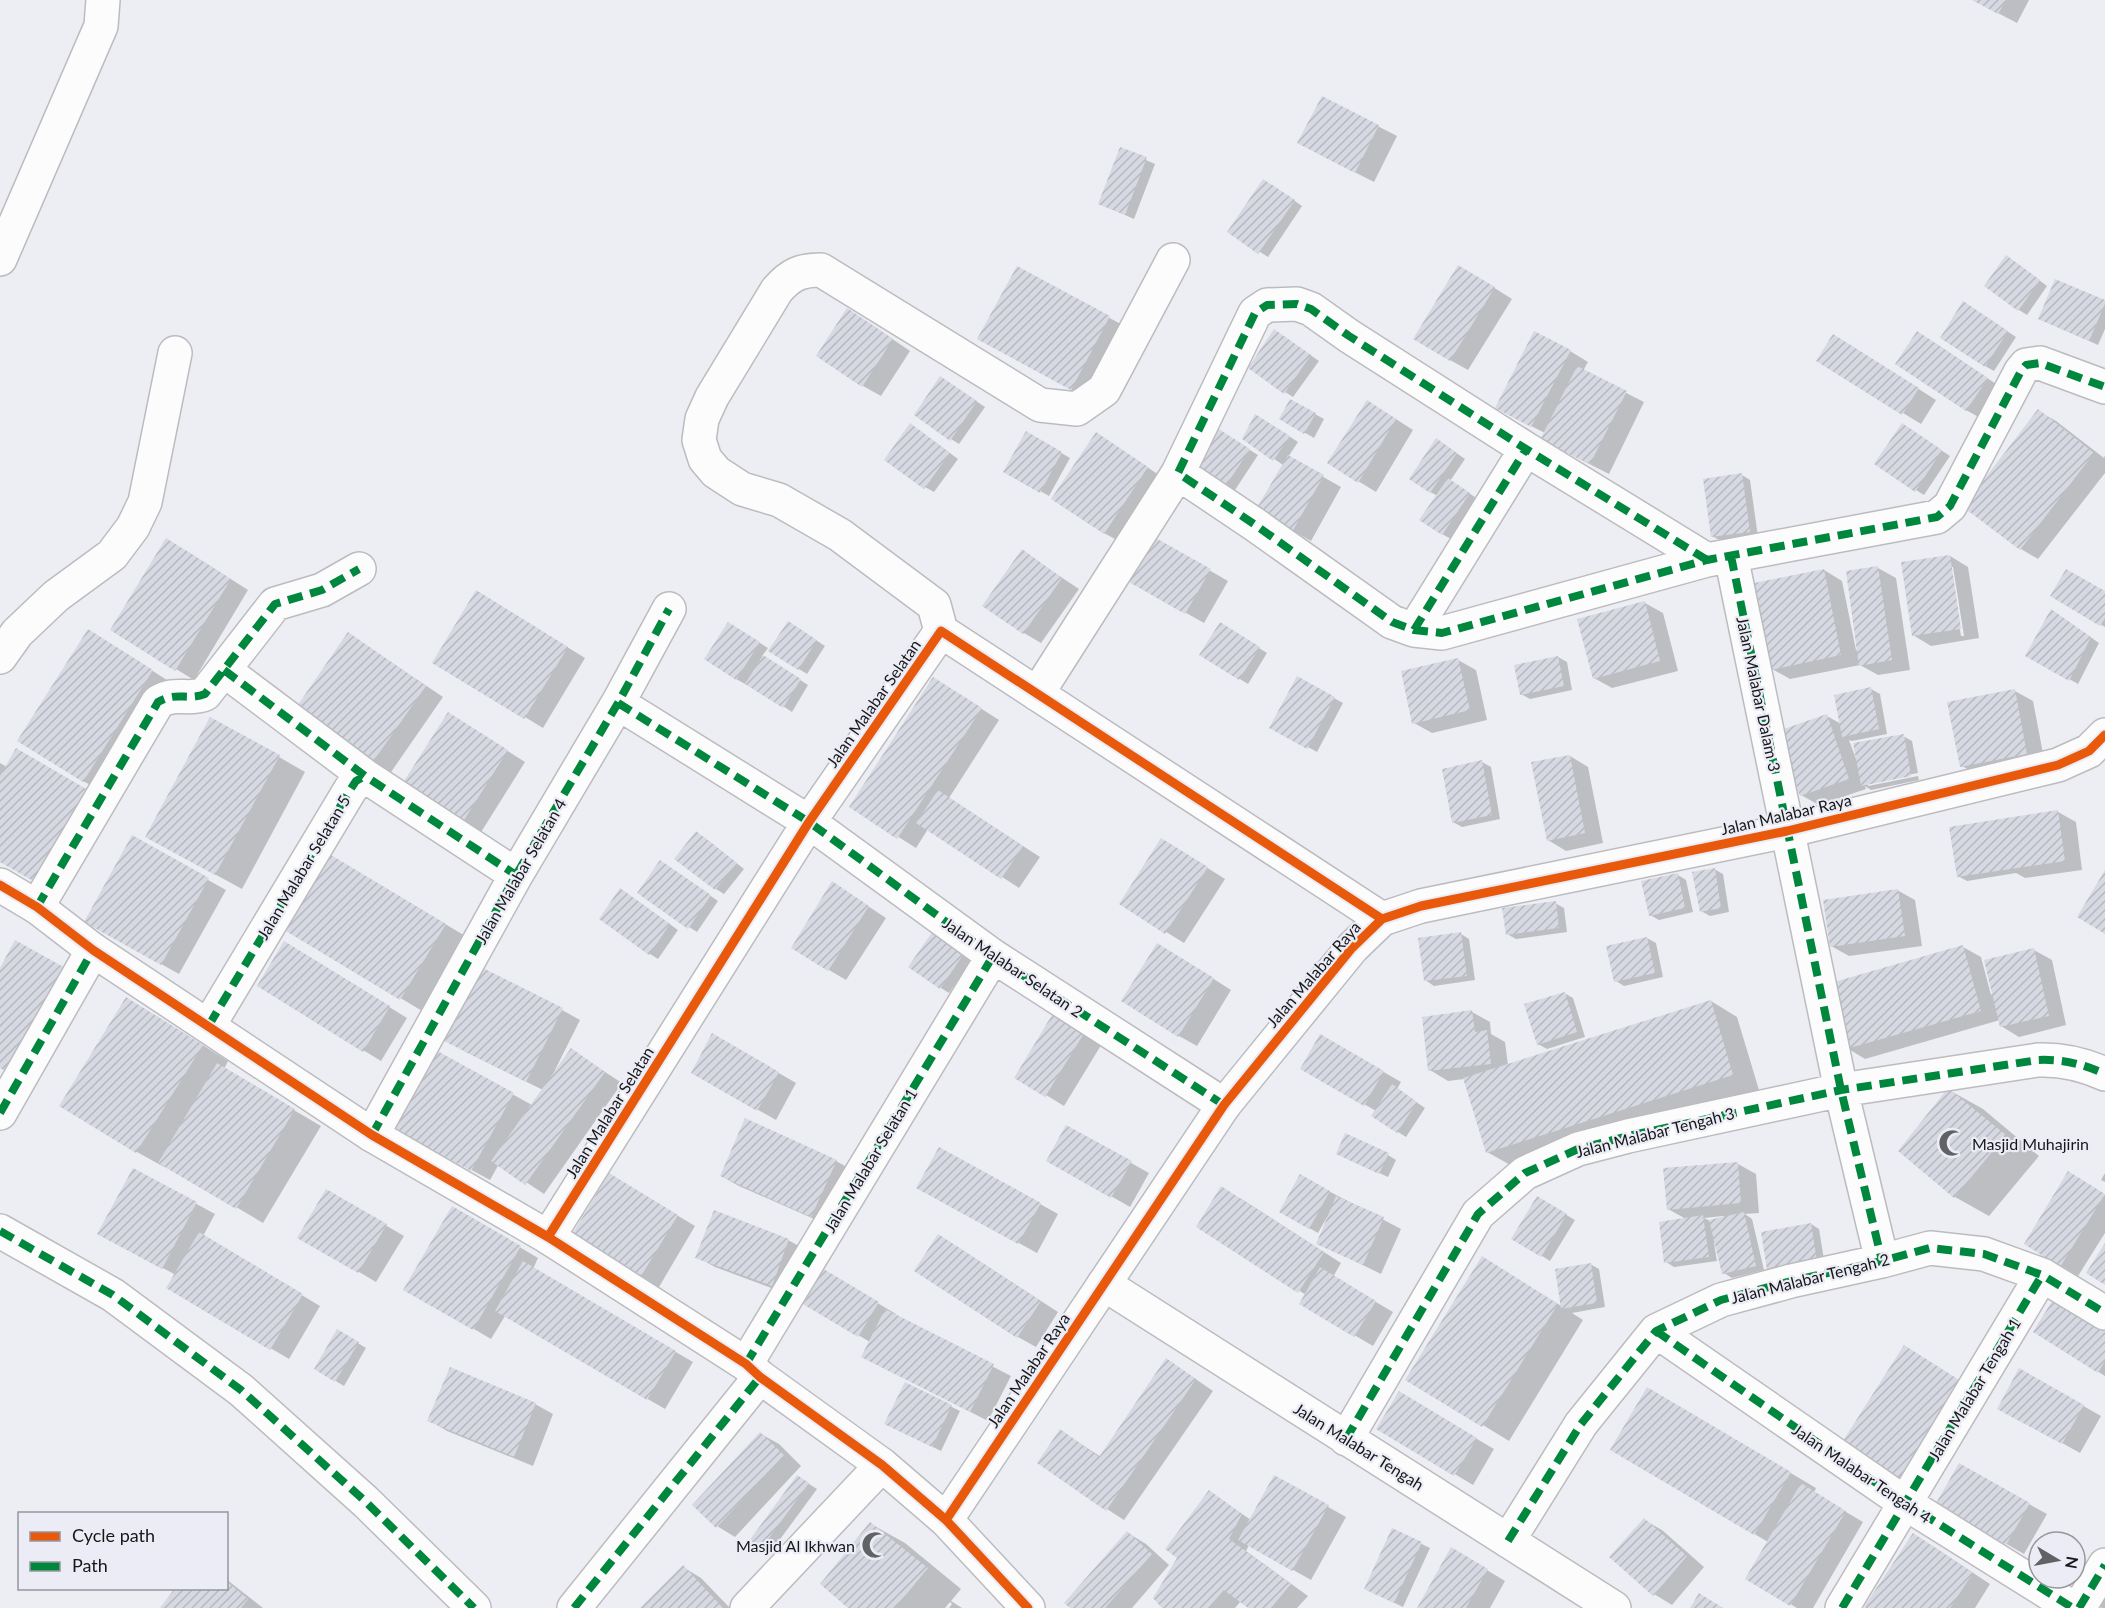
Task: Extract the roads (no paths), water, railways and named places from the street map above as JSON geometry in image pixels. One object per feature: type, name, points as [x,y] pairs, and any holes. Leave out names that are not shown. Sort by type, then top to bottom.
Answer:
[{"type":"street","points":[[0,260],[101,26],[103,0]]},
{"type":"street","points":[[941,631],[934,605],[840,534],[779,500],[742,489],[716,472],[705,459],[699,440],[702,419],[712,397],[777,290],[786,280],[804,270],[821,270],[1040,405],[1077,409],[1104,390],[1173,260]]},
{"type":"street","points":[[1036,694],[1178,473],[1255,313],[1267,305],[1297,304],[1311,309],[1349,336],[1526,449],[1719,558]]},
{"type":"street","points":[[0,657],[17,633],[56,596],[112,555],[133,527],[145,502],[175,353]]},
{"type":"street","points":[[1178,473],[1392,622],[1414,630],[1442,633],[1719,558],[1937,517],[1950,506],[2026,365],[2040,363],[2105,387]]},
{"type":"street","points":[[1414,630],[1526,449]]},
{"type":"street","name":"Jalan Malabar Dalam 3","points":[[1719,558],[1787,831],[1841,1090],[1882,1261]]},
{"type":"street","points":[[37,907],[158,702],[168,696],[198,697],[205,694],[275,604],[322,590],[358,569]]},
{"type":"street","name":"Jalan Malabar Selatan 4","points":[[372,1135],[516,875],[618,703],[669,609]]},
{"type":"street","name":"Jalan Malabar Selatan","points":[[548,1237],[809,822],[941,631],[1382,919]]},
{"type":"street","points":[[224,670],[365,776],[516,875]]},
{"type":"street","name":"Jalan Malabar Selatan 2","points":[[618,703],[809,822],[993,956],[1224,1105]]},
{"type":"street","name":"Jalan Malabar Raya","points":[[946,1520],[1224,1105],[1352,948],[1382,919],[1421,906],[1787,831],[2058,765],[2100,750]]},
{"type":"street","name":"Jalan Malabar Selatan 5","points":[[209,1025],[350,790],[356,781],[365,776]]},
{"type":"street","points":[[0,885],[37,907],[93,950],[372,1135],[548,1237],[753,1370],[882,1465],[946,1520],[1028,1608]]},
{"type":"street","points":[[0,1113],[93,950]]},
{"type":"street","name":"Jalan Malabar Selatan 1","points":[[574,1608],[753,1370],[993,956]]},
{"type":"street","name":"Jalan Malabar Tengah 3","points":[[1346,1439],[1478,1214],[1525,1173],[1578,1149],[1841,1090],[2038,1060],[2058,1059],[2105,1074]]},
{"type":"street","points":[[0,1232],[113,1295],[241,1390],[366,1502],[474,1608]]},
{"type":"street","name":"Jalan Malabar Tengah 2","points":[[1508,1541],[1581,1424],[1656,1332],[1721,1300],[1930,1248],[1984,1254],[2042,1275],[2105,1313]]},
{"type":"street","name":"Jalan Malabar Tengah 1","points":[[1842,1608],[2042,1275]]},
{"type":"street","name":"Jalan Malabar Tengah","points":[[1104,1284],[1614,1608]]},
{"type":"street","name":"Jalan Malabar Tengah 4","points":[[1656,1332],[1905,1503],[2073,1608]]},
{"type":"street","points":[[747,1608],[882,1465]]},
{"type":"street","points":[[2079,1608],[2105,1565]]},
{"type":"place","name":"Masjid Muhajirin","points":[[1952,1143]]},
{"type":"place","name":"Masjid Al Ikhwan","points":[[875,1545]]}]
